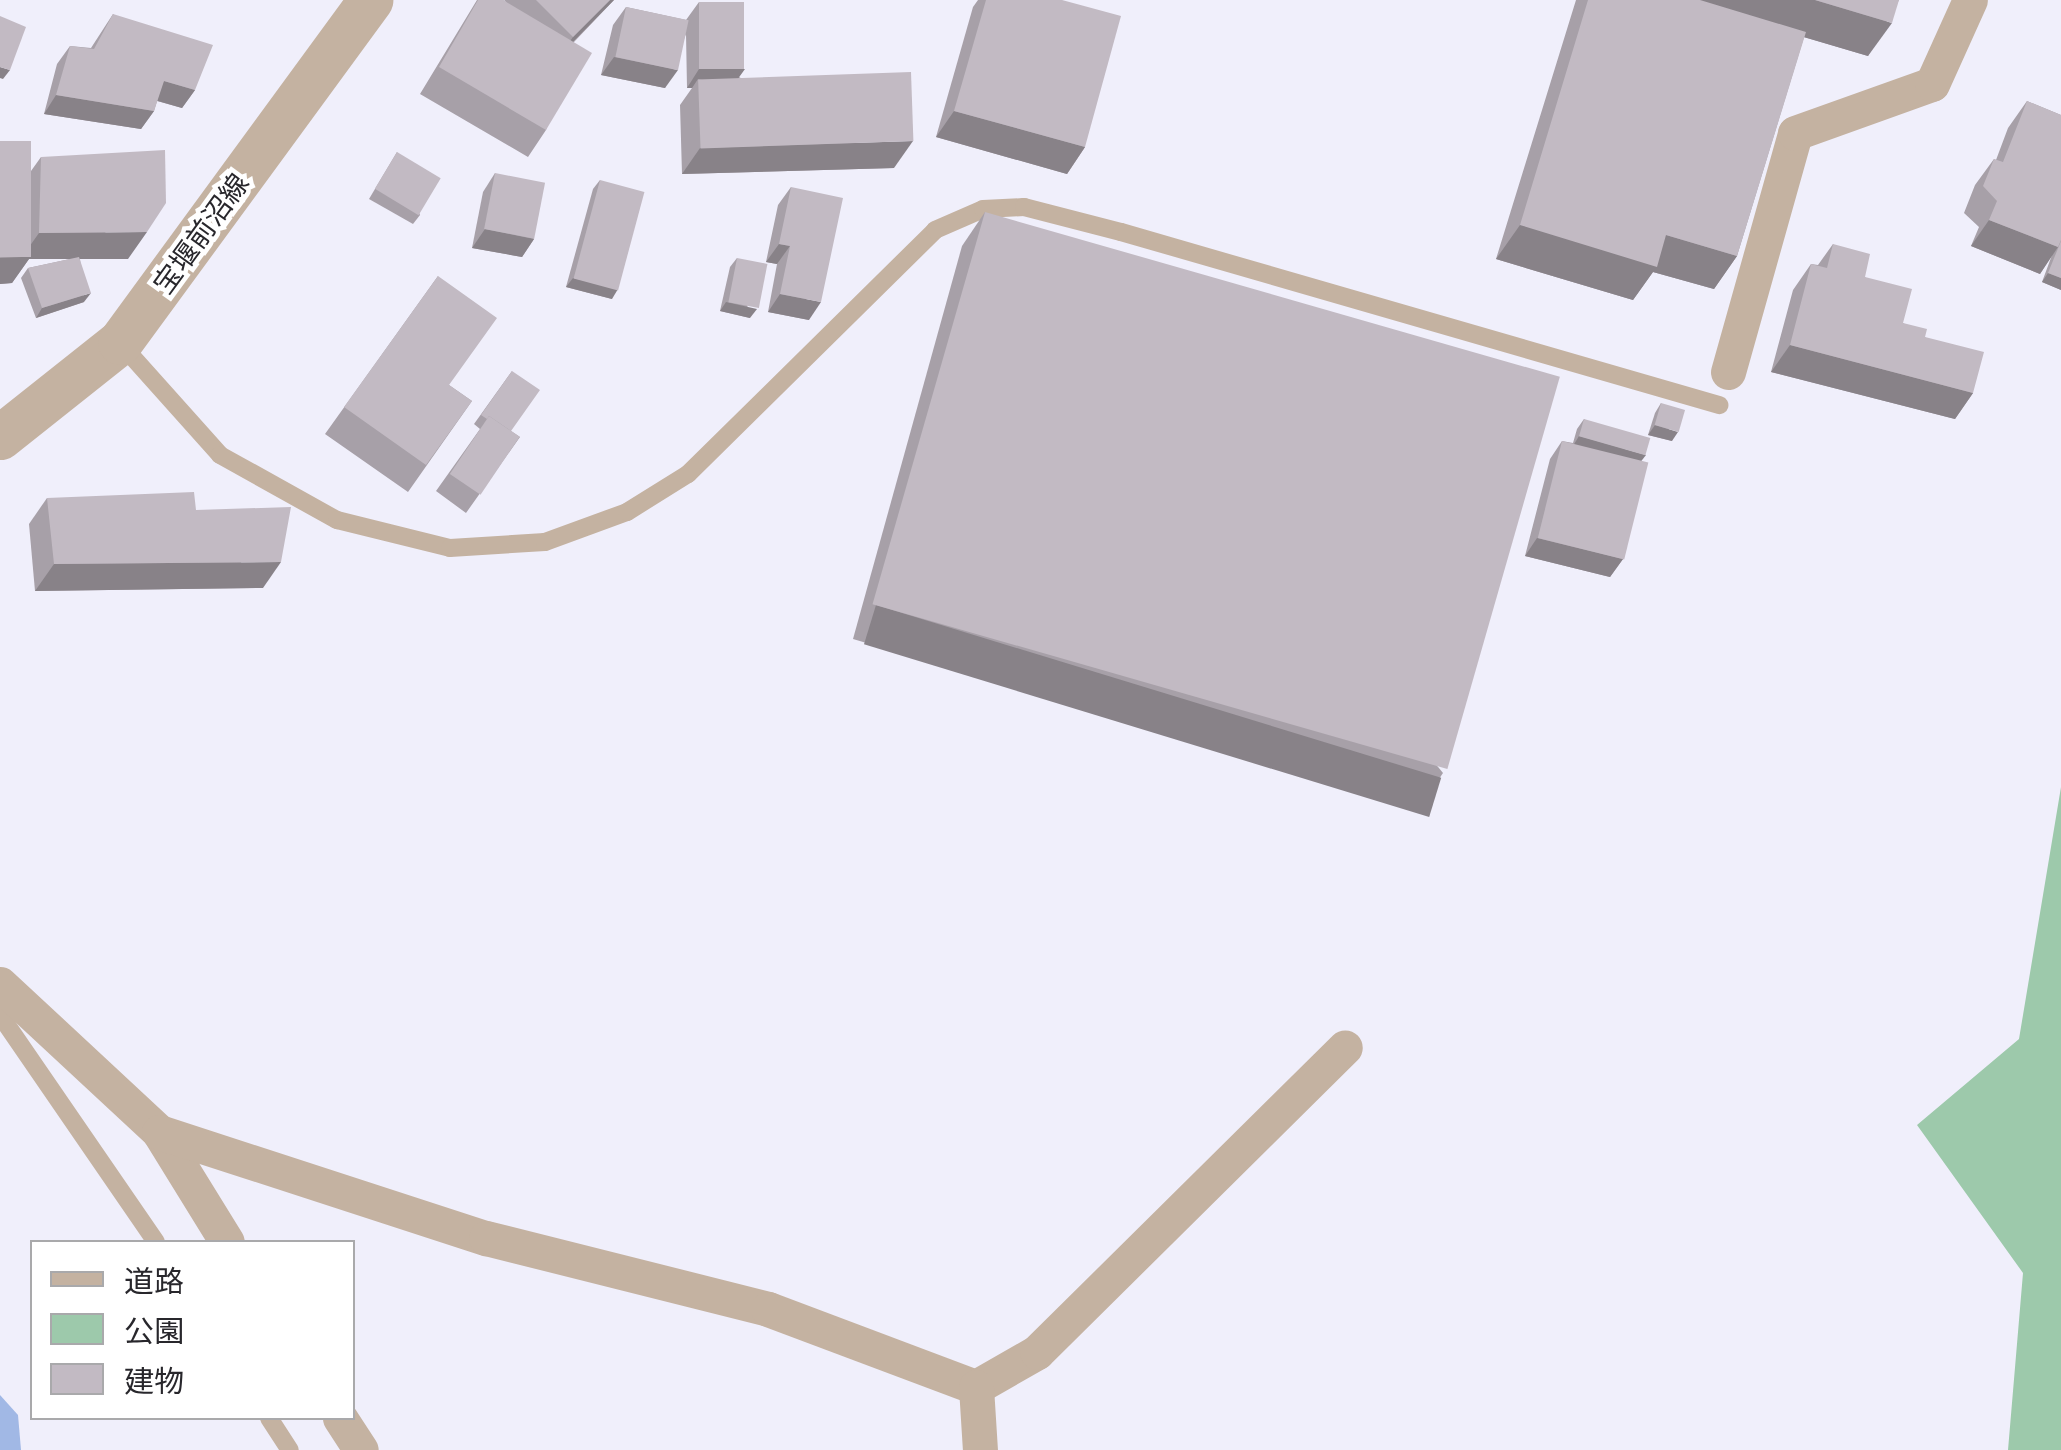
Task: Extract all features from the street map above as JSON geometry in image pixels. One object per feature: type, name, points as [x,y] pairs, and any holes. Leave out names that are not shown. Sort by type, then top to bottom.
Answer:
[{"type":"street","name":"宝堰前沼線","points":[[0,437],[120,342],[370,0]]},
{"type":"street","points":[[1723,388],[1796,133],[1932,84],[1970,0]]},
{"type":"street","points":[[0,984],[159,1132],[226,1240]]},
{"type":"street","points":[[976,1387],[1037,1352],[1345,1047]]},
{"type":"street","points":[[159,1132],[486,1238],[768,1309],[976,1387]]},
{"type":"street","points":[[976,1387],[980,1450]]},
{"type":"street","points":[[341,1420],[362,1450]]},
{"type":"lane","points":[[120,342],[220,455],[337,520],[450,548],[545,542],[627,512],[688,474],[935,230],[984,209],[1024,207],[1723,388]]},
{"type":"lane","points":[[0,1015],[155,1240]]},
{"type":"lane","points":[[270,1420],[290,1450]]},
{"type":"green space","points":[[2061,787],[2061,1450],[2008,1450],[2023,1273],[1917,1125],[2019,1039]]},
{"type":"water","points":[[0,1395],[18,1415],[21,1450],[0,1450]]},
{"type":"building","points":[[478,0],[503,0],[592,53],[546,130],[439,67]]},
{"type":"building","points":[[536,0],[610,0],[573,37]]},
{"type":"building","points":[[986,0],[1062,0],[1121,16],[1085,147],[954,111]]},
{"type":"building","points":[[1588,0],[1700,0],[1806,32],[1737,256],[1666,235],[1657,267],[1520,225]]},
{"type":"building","points":[[1815,0],[1899,0],[1892,23]]},
{"type":"building","points":[[699,2],[744,2],[744,69],[699,69]]},
{"type":"building","points":[[626,7],[689,20],[678,70],[615,57]]},
{"type":"building","points":[[113,14],[213,45],[195,90],[164,81],[154,111],[56,95],[70,46],[94,49]]},
{"type":"building","points":[[0,16],[26,27],[10,70],[0,67]]},
{"type":"building","points":[[911,72],[913,141],[701,148],[698,79]]},
{"type":"building","points":[[2027,101],[2061,115],[2058,247],[1989,220],[1997,201],[1983,186],[1994,159],[2003,162]]},
{"type":"building","points":[[0,141],[31,141],[31,257],[0,257]]},
{"type":"building","points":[[165,150],[166,203],[147,232],[39,233],[41,157]]},
{"type":"building","points":[[397,152],[441,178],[419,215],[375,189]]},
{"type":"building","points":[[495,173],[545,183],[534,239],[484,229]]},
{"type":"building","points":[[600,180],[644,192],[618,290],[574,279]]},
{"type":"building","points":[[791,187],[843,198],[821,302],[780,294],[790,246],[779,244]]},
{"type":"building","points":[[985,212],[1560,377],[1447,769],[873,604]]},
{"type":"building","points":[[2061,241],[2061,278],[2048,273]]},
{"type":"building","points":[[1833,244],[1870,254],[1865,277],[1912,289],[1903,323],[1927,329],[1925,337],[1984,352],[1973,393],[1790,345],[1811,264],[1827,268]]},
{"type":"building","points":[[79,257],[91,293],[42,308],[28,268]]},
{"type":"building","points":[[737,258],[767,264],[759,308],[728,302]]},
{"type":"building","points":[[438,276],[497,318],[449,385],[472,401],[426,465],[344,407]]},
{"type":"building","points":[[512,371],[540,390],[511,431],[481,415]]},
{"type":"building","points":[[1661,403],[1685,410],[1679,432],[1655,425]]},
{"type":"building","points":[[489,416],[520,437],[481,495],[450,474]]},
{"type":"building","points":[[1584,419],[1650,438],[1645,455],[1579,436]]},
{"type":"building","points":[[1562,441],[1648,463],[1624,560],[1538,538]]},
{"type":"building","points":[[194,492],[196,510],[291,507],[281,562],[54,564],[47,498]]}]
